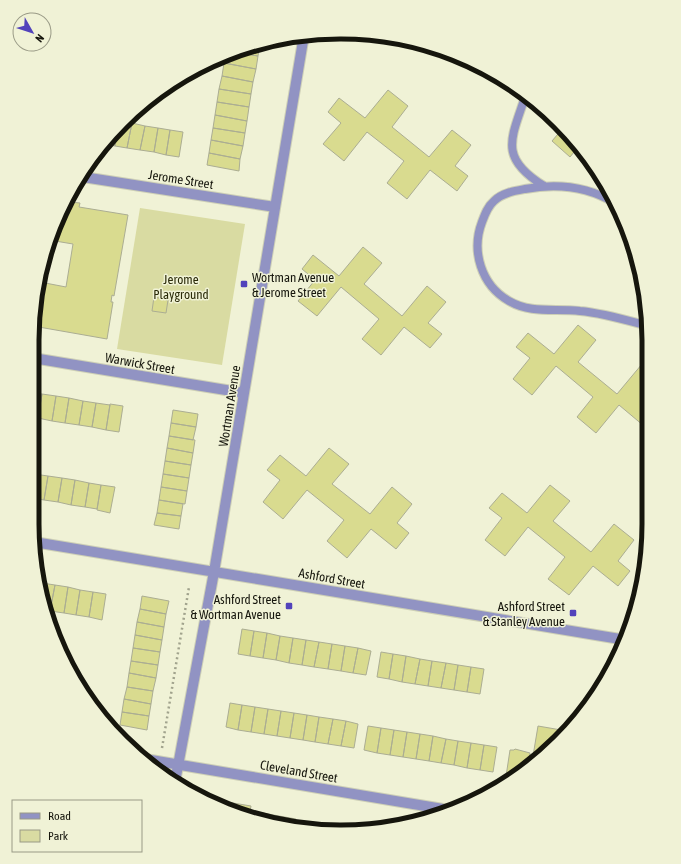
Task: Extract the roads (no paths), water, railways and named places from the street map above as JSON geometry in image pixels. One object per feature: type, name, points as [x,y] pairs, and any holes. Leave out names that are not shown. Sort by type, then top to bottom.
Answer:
[{"type":"street","name":"Wortman Avenue","points":[[176,776],[214,572],[303,42]]},
{"type":"street","name":"Jerome Street","points":[[88,177],[275,207]]},
{"type":"street","name":"Warwick Street","points":[[39,359],[244,393]]},
{"type":"street","name":"Ashford Street","points":[[40,543],[619,639]]},
{"type":"street","name":"Cleveland Street","points":[[154,760],[439,808]]},
{"type":"lane","points":[[524,101],[511,146],[516,163],[532,178],[544,186]]},
{"type":"lane","points":[[607,199],[596,193],[577,188],[544,186],[506,193],[499,196],[489,206],[481,224],[477,243],[479,261],[486,280],[508,301],[527,308],[579,311],[641,324]]},
{"type":"place","name":"Wortman Avenue & Jerome Street","points":[[244,284]]},
{"type":"place","name":"Ashford Street & Wortman Avenue","points":[[289,606]]},
{"type":"place","name":"Ashford Street & Stanley Avenue","points":[[573,613]]},
{"type":"park label","name":"Jerome Playground","points":[[181,286]]}]
